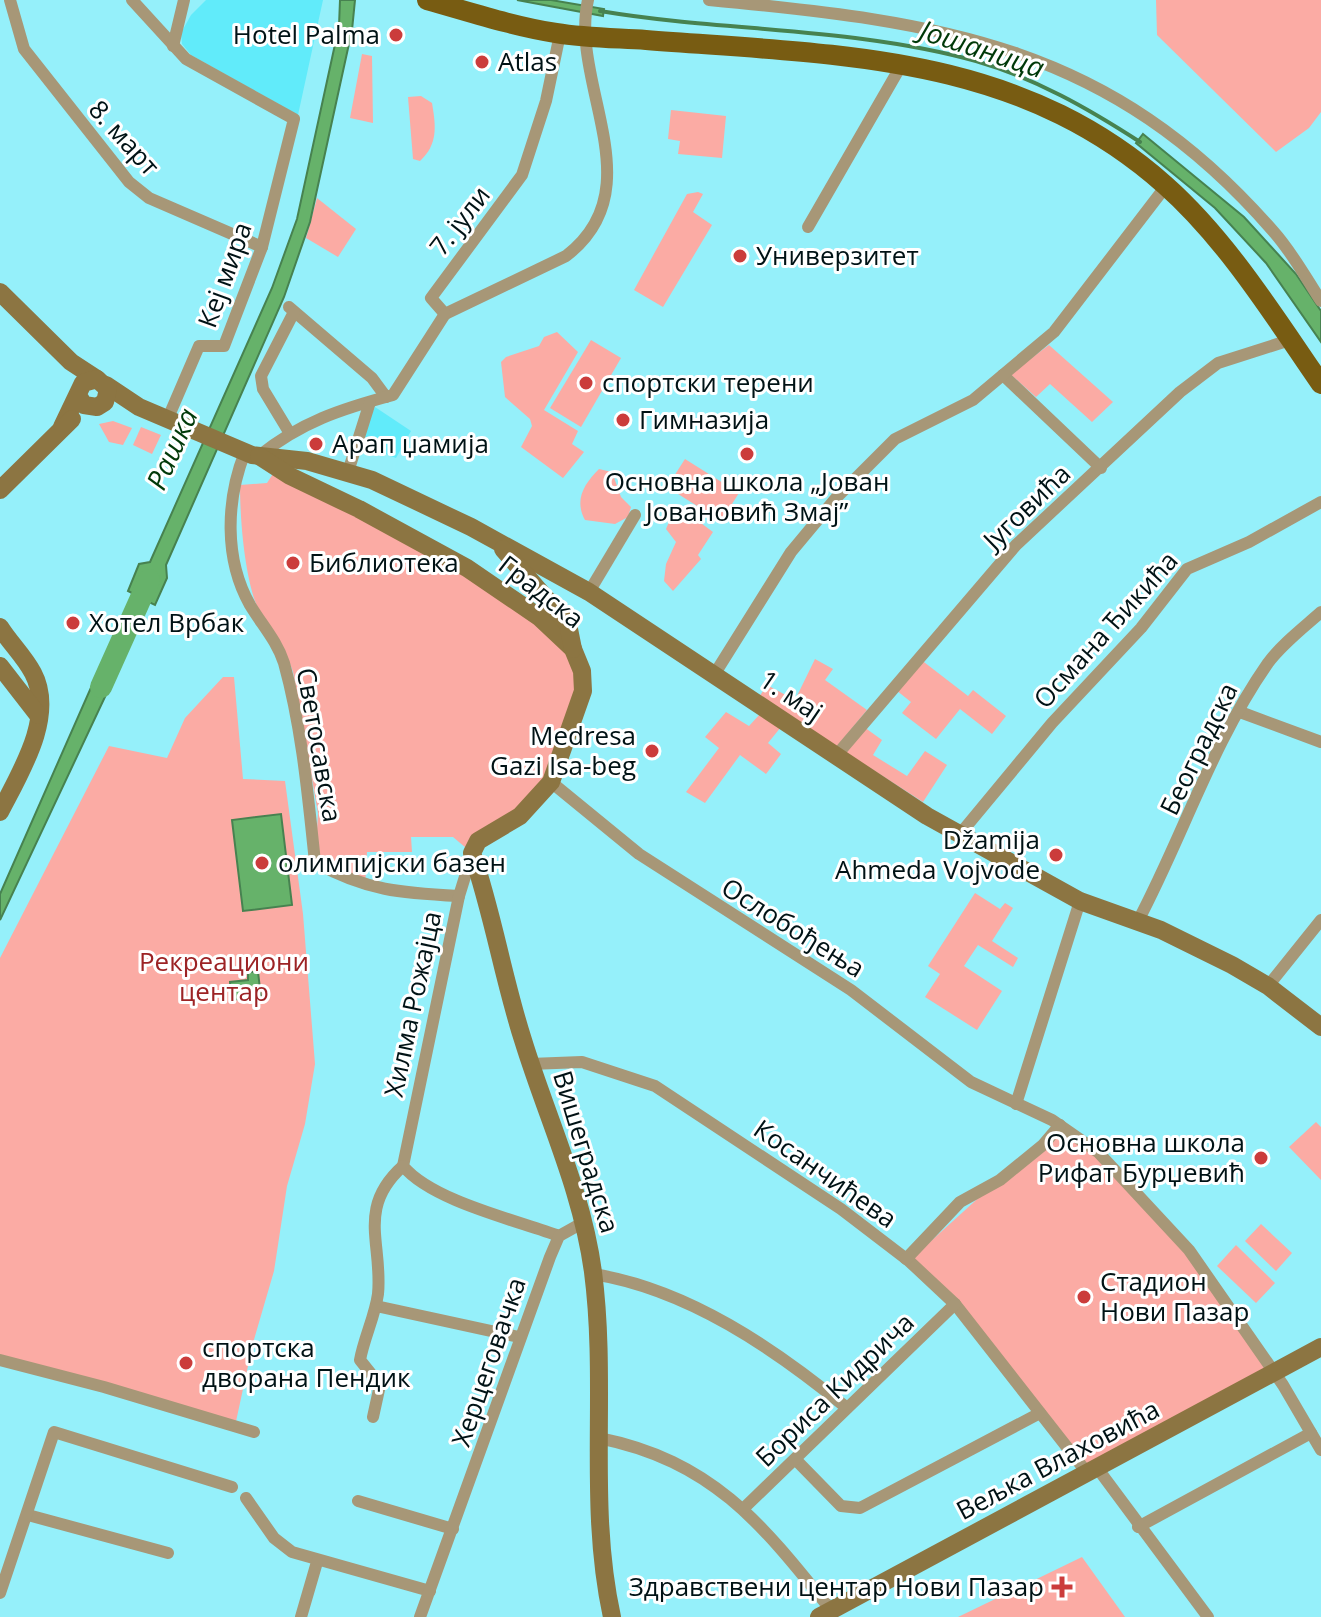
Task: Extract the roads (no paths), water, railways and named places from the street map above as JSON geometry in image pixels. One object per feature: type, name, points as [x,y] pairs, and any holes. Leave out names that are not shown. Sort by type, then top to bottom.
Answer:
[{"type":"main road","points":[[427,0],[560,34],[583,28],[902,64],[1011,90],[1059,111],[1116,145],[1166,186],[1258,294],[1321,384]]},
{"type":"street","name":"8. март","points":[[10,0],[24,49],[129,182],[149,198],[262,247]]},
{"type":"street","points":[[132,0],[173,46]]},
{"type":"street","points":[[173,46],[184,0]]},
{"type":"street","points":[[252,454],[319,417],[393,395],[445,314],[566,256],[582,244],[593,228],[604,200],[607,159],[601,110],[583,28],[588,0]]},
{"type":"street","points":[[709,0],[922,25],[1032,56],[1092,82],[1182,142],[1223,178],[1276,233],[1321,301]]},
{"type":"street","name":"7. јули","points":[[445,314],[437,309],[431,298],[522,175],[546,101],[560,34]]},
{"type":"street","name":"Кеј мира","points":[[168,418],[199,346],[224,346],[262,247],[294,119],[193,63],[173,46]]},
{"type":"street","points":[[808,227],[902,64]]},
{"type":"street","points":[[714,675],[791,552],[859,475],[901,435],[954,413],[1054,332],[1166,186]]},
{"type":"street","name":"1. мај","points":[[0,292],[71,362],[93,394],[139,407],[252,454],[278,456],[348,472],[395,488],[589,592],[835,757],[960,834],[1080,901],[1199,947],[1268,986],[1321,1027]]},
{"type":"street","points":[[289,432],[263,389],[261,376],[291,310],[372,378],[386,397]]},
{"type":"street","name":"Југовића","points":[[835,757],[1016,545],[1180,392],[1218,363],[1290,340]]},
{"type":"street","points":[[1003,375],[1101,468]]},
{"type":"street","points":[[0,490],[93,394]]},
{"type":"street","points":[[348,472],[370,402]]},
{"type":"street","name":"Градска","points":[[252,454],[467,568],[535,613],[573,649],[582,671],[583,691],[551,782],[520,816],[478,841],[472,853]]},
{"type":"street","name":"Светосавска","points":[[252,454],[230,495],[234,559],[249,602],[284,664],[307,780],[315,862],[365,887],[395,893],[459,896]]},
{"type":"street","name":"Османа Ђикића","points":[[960,834],[1052,723],[1141,628],[1187,569],[1249,542],[1321,502]]},
{"type":"street","points":[[589,592],[635,515]]},
{"type":"street","points":[[497,541],[568,624],[573,649]]},
{"type":"street","points":[[535,613],[545,609],[549,599]]},
{"type":"street","name":"Београдска","points":[[1138,921],[1174,852],[1204,776],[1269,662],[1321,612]]},
{"type":"street","points":[[0,627],[37,683],[42,703],[28,753],[0,812]]},
{"type":"street","points":[[0,666],[38,715]]},
{"type":"street","points":[[1240,712],[1321,742]]},
{"type":"street","name":"Ослобођења","points":[[551,782],[614,835],[672,876],[851,990],[971,1082],[1060,1125],[1098,1152],[1189,1250],[1273,1372],[1321,1450]]},
{"type":"street","name":"Хилма Рожајца","points":[[373,1417],[380,1385],[360,1360],[376,1306],[378,1279],[374,1217],[390,1181],[403,1166],[459,896],[472,853]]},
{"type":"street","name":"Вишеградска","points":[[472,853],[530,1064],[563,1150],[584,1222],[593,1274],[600,1351],[602,1556],[612,1617]]},
{"type":"street","points":[[1016,1104],[1080,901]]},
{"type":"street","points":[[1268,986],[1321,920]]},
{"type":"street","name":"Косанчићева","points":[[530,1064],[582,1062],[655,1086],[826,1198],[906,1259],[955,1304],[1040,1413],[1093,1472],[1208,1617]]},
{"type":"street","points":[[906,1259],[960,1202],[1012,1171],[1060,1125]]},
{"type":"street","points":[[403,1166],[415,1177],[446,1194],[559,1236],[584,1222]]},
{"type":"street","name":"Херцеговачка","points":[[420,1617],[519,1337],[559,1236]]},
{"type":"street","points":[[593,1274],[640,1284],[698,1310],[790,1361],[847,1408]]},
{"type":"street","name":"Бориса Кидрича","points":[[744,1508],[955,1304]]},
{"type":"street","points":[[376,1306],[519,1337]]},
{"type":"street","name":"Вељка Влаховића","points":[[825,1614],[1321,1347]]},
{"type":"street","points":[[0,1360],[254,1432]]},
{"type":"street","points":[[796,1460],[841,1506],[860,1508],[1040,1413]]},
{"type":"street","points":[[0,1593],[4,1570],[28,1515],[54,1432],[232,1487]]},
{"type":"street","points":[[1138,1527],[1311,1433]]},
{"type":"street","points":[[599,1438],[645,1450],[678,1464],[744,1508],[825,1614]]},
{"type":"street","points":[[246,1498],[282,1545],[317,1562],[430,1591]]},
{"type":"street","points":[[358,1501],[453,1529]]},
{"type":"street","points":[[28,1515],[168,1553]]},
{"type":"street","points":[[301,1617],[317,1562]]},
{"type":"waterway","name":"Јошаница","points":[[600,11],[883,42],[976,61],[1019,76],[1061,96],[1140,142]]},
{"type":"waterway","name":"Рашка","points":[[101,687],[149,580]]},
{"type":"place","name":"Hotel Palma","points":[[396,35]]},
{"type":"place","name":"Atlas","points":[[482,62]]},
{"type":"place","name":"Универзитет","points":[[740,256]]},
{"type":"place","name":"спортски терени","points":[[586,383]]},
{"type":"place","name":"Гимназија","points":[[623,420]]},
{"type":"place","name":"Арап џамија","points":[[316,444]]},
{"type":"place","name":"Основна школа „Јован Јовановић Змај”","points":[[747,454]]},
{"type":"place","name":"Библиотека","points":[[293,563]]},
{"type":"place","name":"Хотел Врбак","points":[[73,623]]},
{"type":"place","name":"Medresa Gazi Isa-beg","points":[[652,751]]},
{"type":"place","name":"Džamija Ahmeda Vojvode","points":[[1056,855]]},
{"type":"place","name":"олимпијски базен","points":[[262,863]]},
{"type":"place","name":"Основна школа Рифат Бурџевић","points":[[1261,1158]]},
{"type":"place","name":"Стадион Нови Пазар","points":[[1084,1297]]},
{"type":"place","name":"спортска дворана Пендик","points":[[186,1363]]},
{"type":"place","name":"Здравствени центар Нови Пазар","points":[[1062,1587]]},
{"type":"park label","name":"Рекреациони центар","points":[[224,977]]}]
